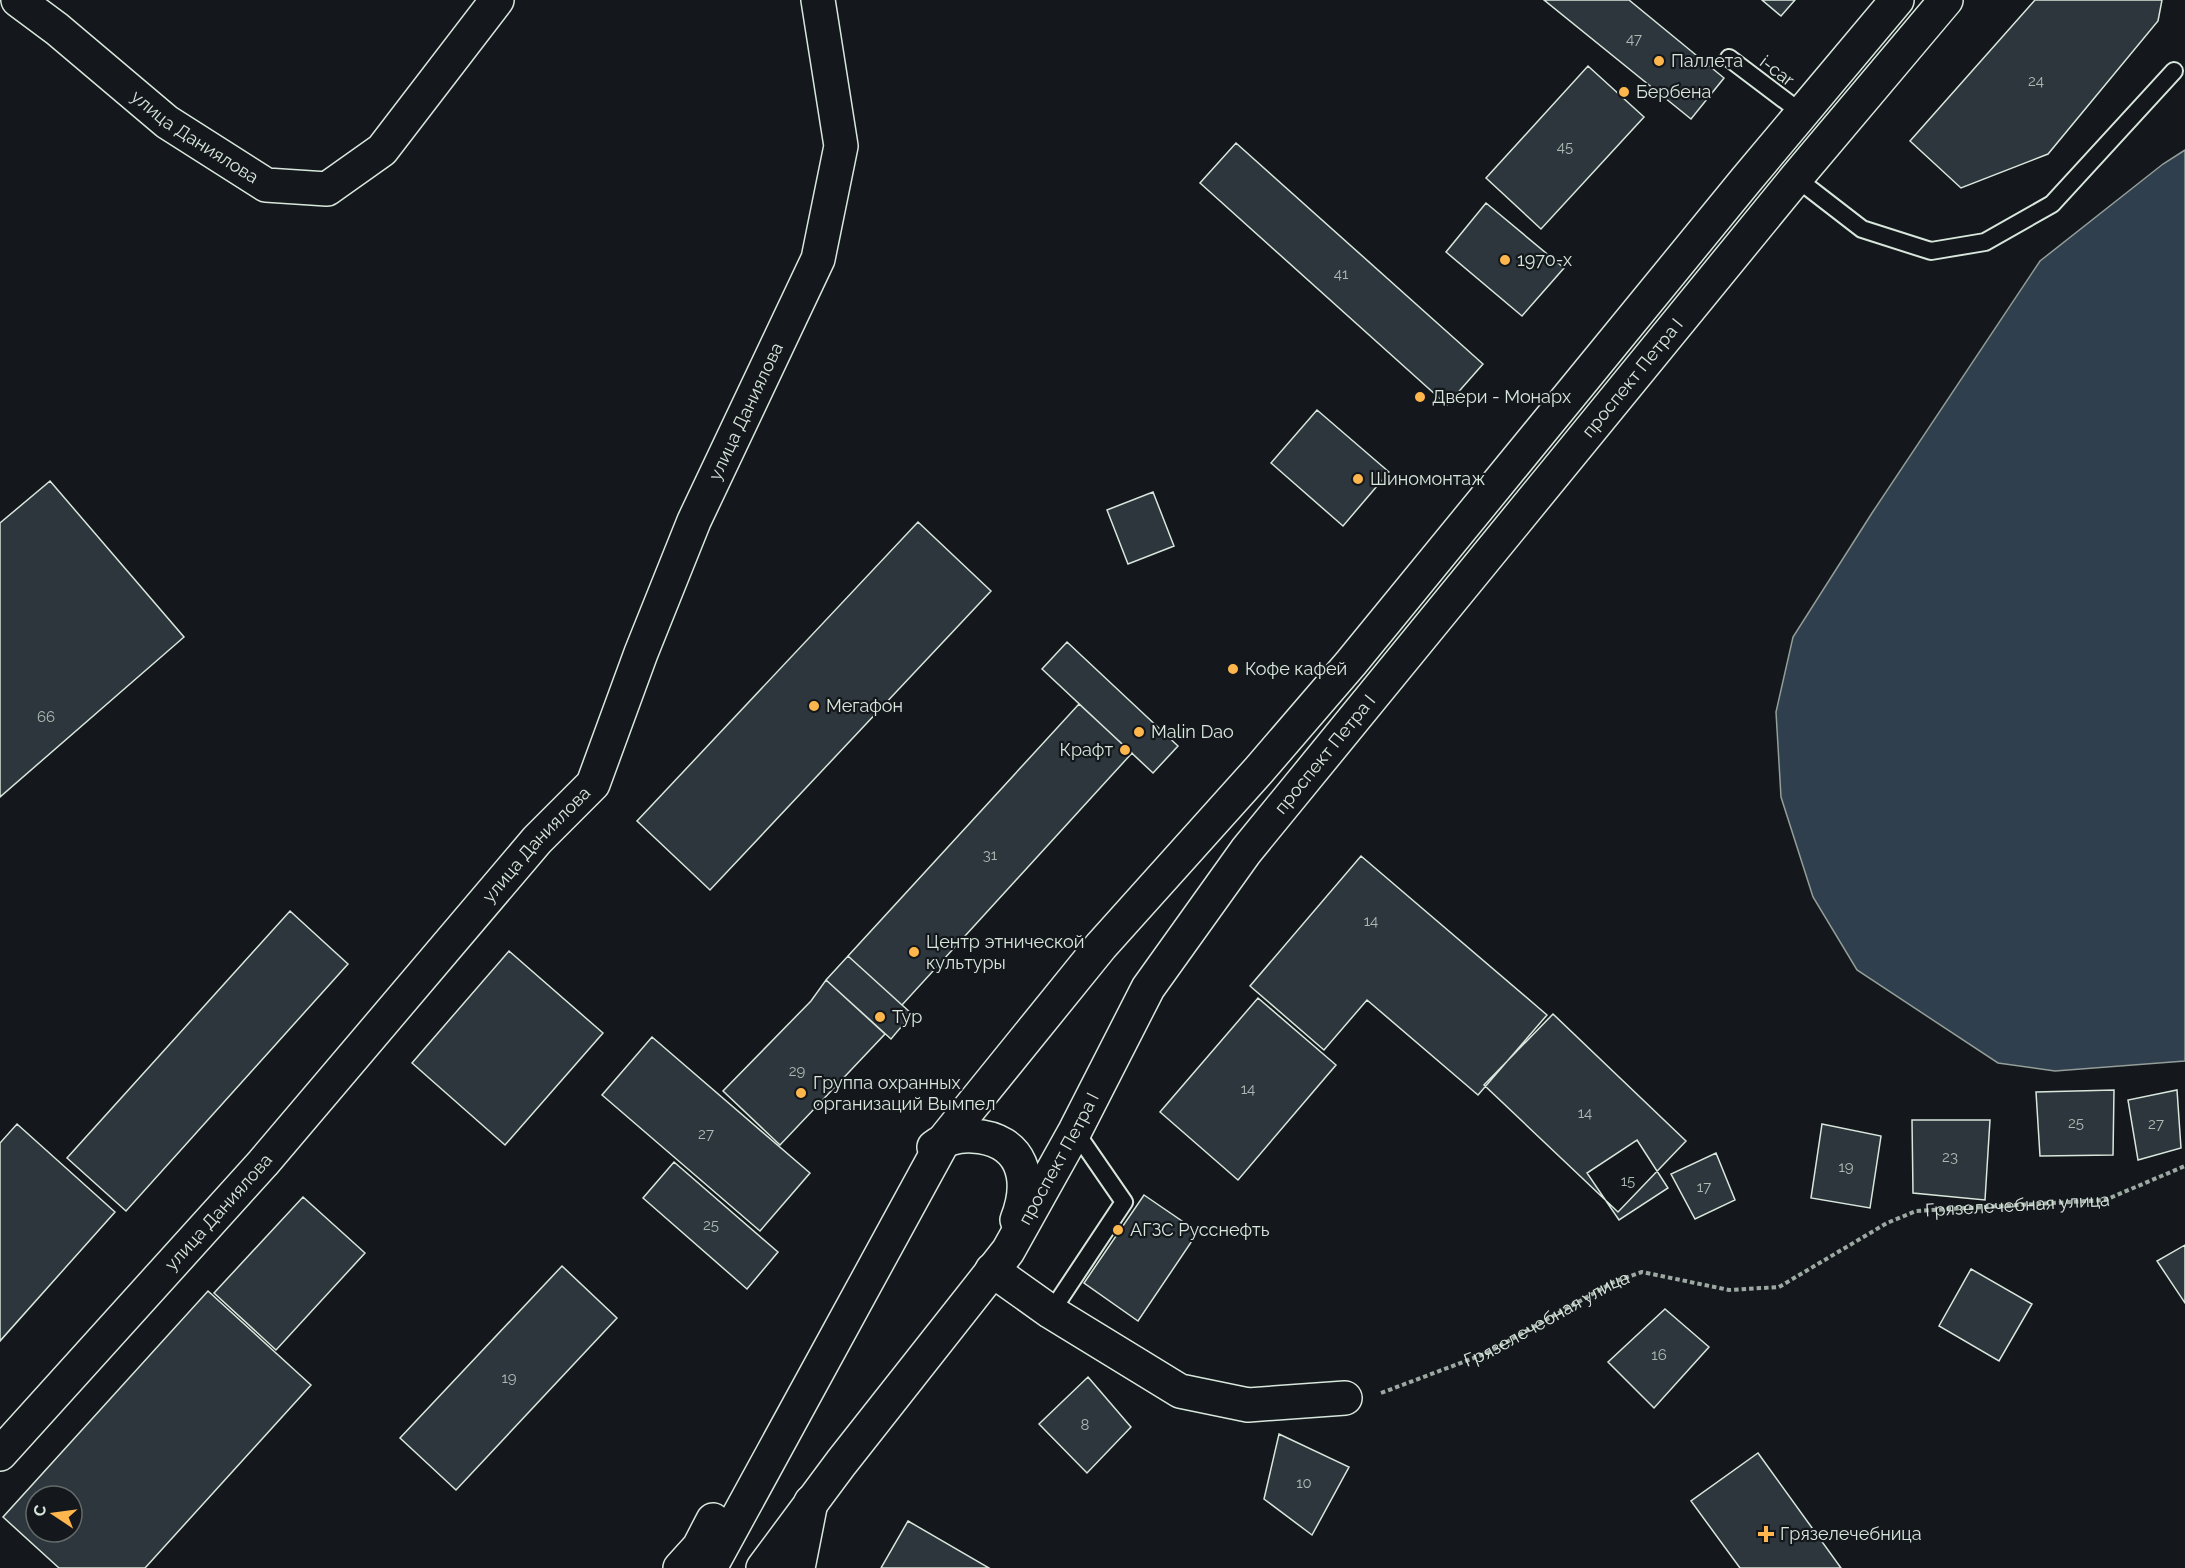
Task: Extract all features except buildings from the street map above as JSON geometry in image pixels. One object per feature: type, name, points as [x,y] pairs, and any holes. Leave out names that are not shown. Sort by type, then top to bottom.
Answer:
[{"type":"main road","name":"улица Даниялова","points":[[18,0],[57,29],[167,122],[266,185],[327,189],[382,150],[497,0]]},
{"type":"main road","name":"улица Даниялова","points":[[0,1454],[263,1163],[537,840],[593,784],[641,653],[694,521],[818,259],[841,146],[818,0]]},
{"type":"main road","name":"проспект Петра I","points":[[944,1140],[1101,946],[1259,770],[1351,663],[1731,198],[1897,0]]},
{"type":"main road","name":"проспект Петра I","points":[[798,1568],[811,1502],[1000,1260],[1076,1131],[1148,988],[1246,851],[1796,177],[1946,0]]},
{"type":"main road","points":[[680,1568],[699,1547],[906,1166],[932,1126],[1058,984],[1101,946]]},
{"type":"main road","points":[[906,1166],[944,1140],[969,1136],[986,1137],[1002,1143],[1014,1154],[1023,1169],[1025,1185],[1024,1202],[1000,1260],[1051,1312],[1180,1391],[1248,1405],[1345,1398]]},
{"type":"main road","points":[[710,1568],[944,1140]]},
{"type":"main road","points":[[763,1568],[811,1502]]},
{"type":"lane","name":"i-car","points":[[1729,58],[1803,114]]},
{"type":"lane","points":[[1796,177],[1863,229],[1931,251],[1985,242],[2052,204],[2174,71]]},
{"type":"lane","points":[[1051,1312],[1124,1202],[1076,1131]]},
{"type":"path","name":"Грязелечебная улица","points":[[1345,1398],[1370,1396],[1487,1353],[1614,1282],[1642,1272],[1729,1290],[1779,1287],[1887,1222],[1916,1211],[2105,1200],[2185,1166]]},
{"type":"water","points":[[2185,150],[2185,1061],[2055,1071],[1998,1063],[1857,970],[1813,897],[1781,797],[1776,712],[1793,637],[1872,513],[2040,261],[2163,164]]},
{"type":"place","name":"Паллета","points":[[1659,61]]},
{"type":"place","name":"Бербена","points":[[1624,92]]},
{"type":"place","name":"1970-х","points":[[1505,260]]},
{"type":"place","name":"Двери - Монарх","points":[[1420,397]]},
{"type":"place","name":"Шиномонтаж","points":[[1358,479]]},
{"type":"place","name":"Кофе кафей","points":[[1233,669]]},
{"type":"place","name":"Мегафон","points":[[814,706]]},
{"type":"place","name":"Malin Dao","points":[[1139,732]]},
{"type":"place","name":"Крафт","points":[[1125,750]]},
{"type":"place","name":"Центр этнической культуры","points":[[914,952]]},
{"type":"place","name":"Тур","points":[[880,1017]]},
{"type":"place","name":"Группа охранных организаций Вымпел","points":[[801,1093]]},
{"type":"place","name":"АГЗС Русснефть","points":[[1118,1230]]},
{"type":"place","name":"Грязелечебница","points":[[1766,1534]]}]
